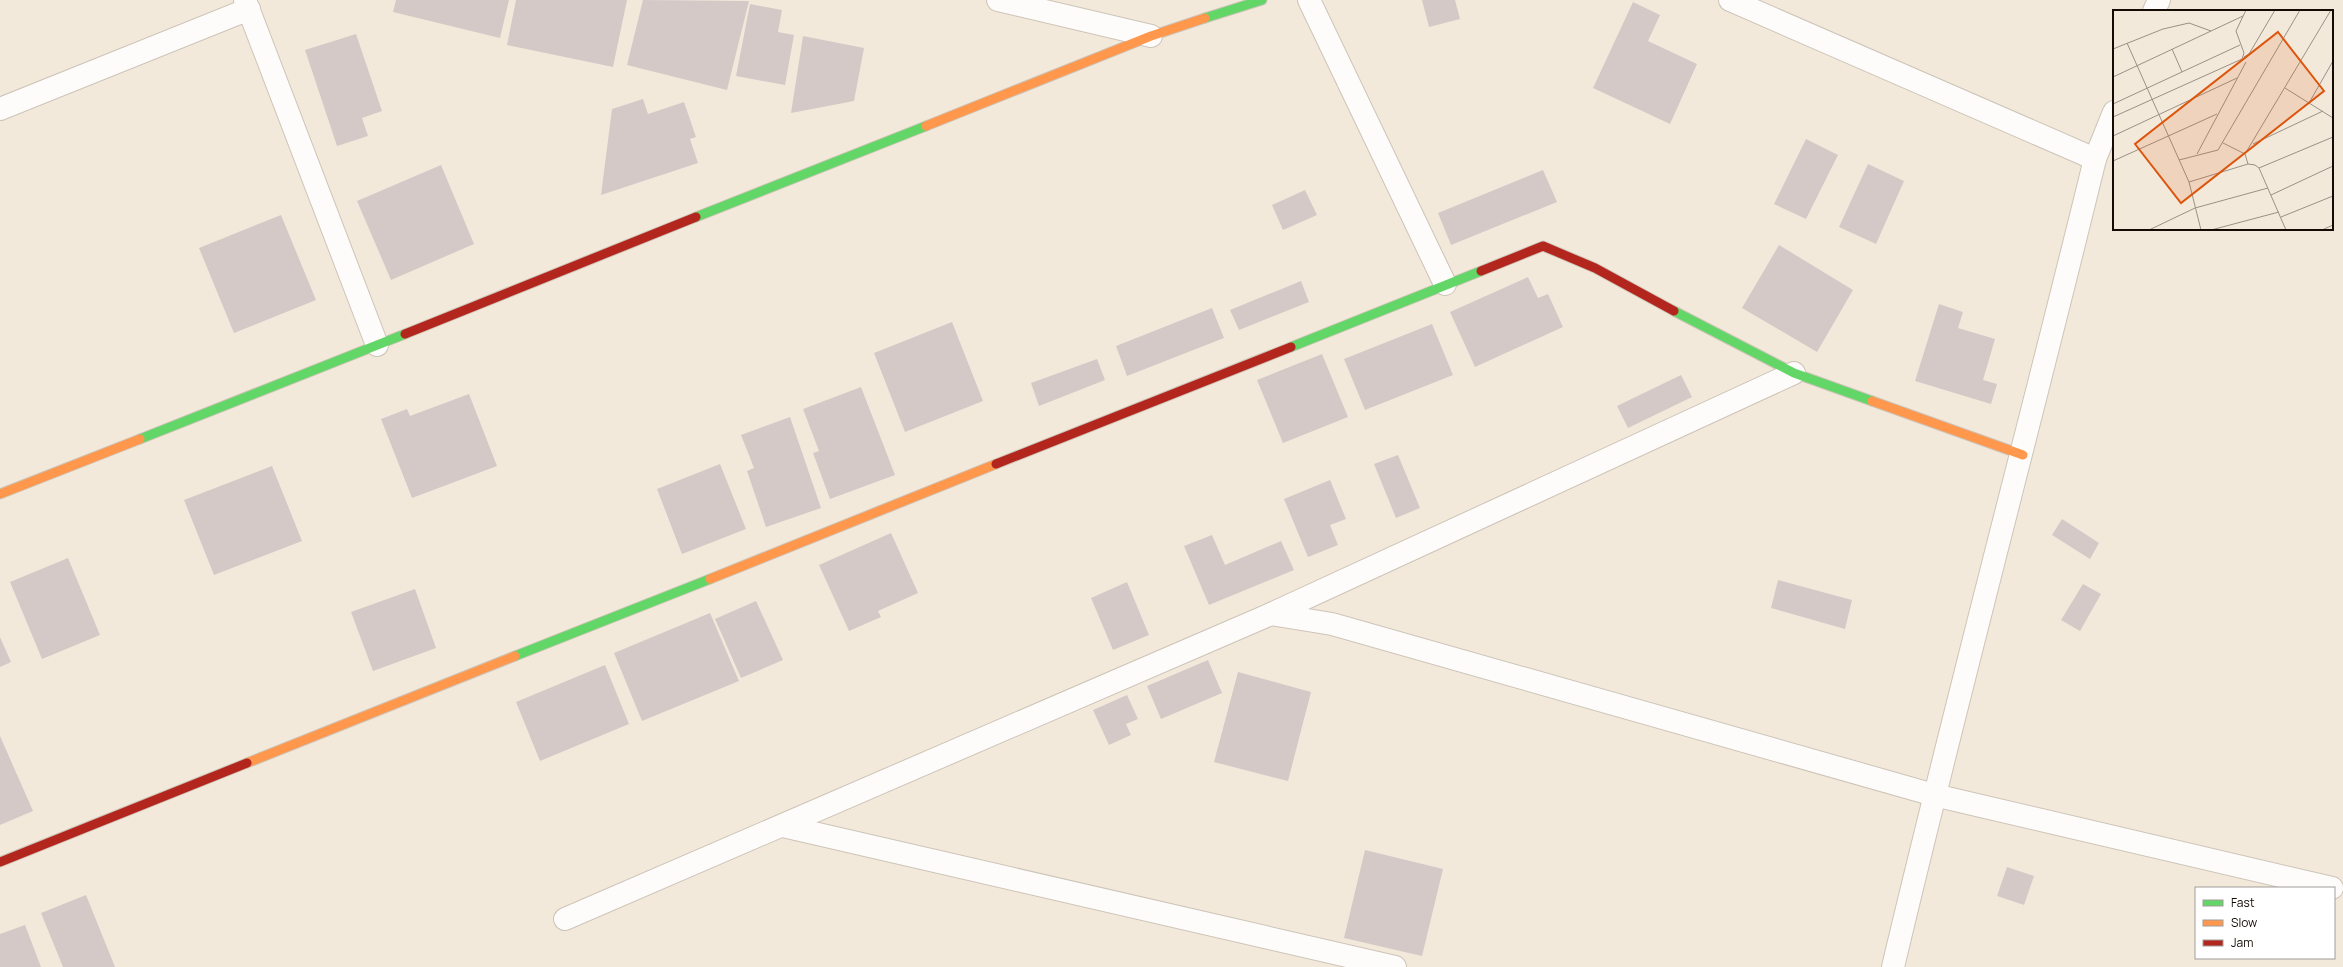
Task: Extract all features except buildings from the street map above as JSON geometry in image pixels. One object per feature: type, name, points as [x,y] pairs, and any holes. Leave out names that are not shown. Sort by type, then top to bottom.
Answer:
[{"type":"street","points":[[998,0],[1151,36]]},
{"type":"street","points":[[0,494],[1151,36],[1262,0]]},
{"type":"street","points":[[1309,0],[1445,284]]},
{"type":"street","points":[[1730,0],[2095,159]]},
{"type":"street","points":[[2154,10],[2159,0]]},
{"type":"street","points":[[0,109],[247,5],[377,345]]},
{"type":"street","points":[[1893,967],[1934,795],[2022,455],[2095,159],[2113,114]]},
{"type":"street","points":[[0,862],[1543,246],[1595,268],[1794,373],[2022,455]]},
{"type":"street","points":[[564,919],[783,826],[1271,614],[1794,373]]},
{"type":"street","points":[[1271,614],[1332,624],[1934,795],[2329,887]]},
{"type":"street","points":[[783,826],[1395,967]]},
{"type":"traffic: fast","points":[[1205,18],[1262,0]]},
{"type":"traffic: fast","points":[[696,217],[926,126]]},
{"type":"traffic: fast","points":[[1291,347],[1481,271]]},
{"type":"traffic: fast","points":[[1674,311],[1794,373],[1872,401]]},
{"type":"traffic: fast","points":[[140,439],[405,334]]},
{"type":"traffic: fast","points":[[515,656],[710,579]]},
{"type":"traffic: slow","points":[[926,126],[1151,36],[1205,18]]},
{"type":"traffic: slow","points":[[1872,401],[2023,455]]},
{"type":"traffic: slow","points":[[0,494],[140,439]]},
{"type":"traffic: slow","points":[[710,579],[996,464]]},
{"type":"traffic: slow","points":[[247,763],[515,656]]},
{"type":"traffic: jam","points":[[405,334],[696,217]]},
{"type":"traffic: jam","points":[[1481,271],[1543,246],[1595,268],[1674,311]]},
{"type":"traffic: jam","points":[[996,464],[1291,347]]},
{"type":"traffic: jam","points":[[0,862],[247,763]]}]
